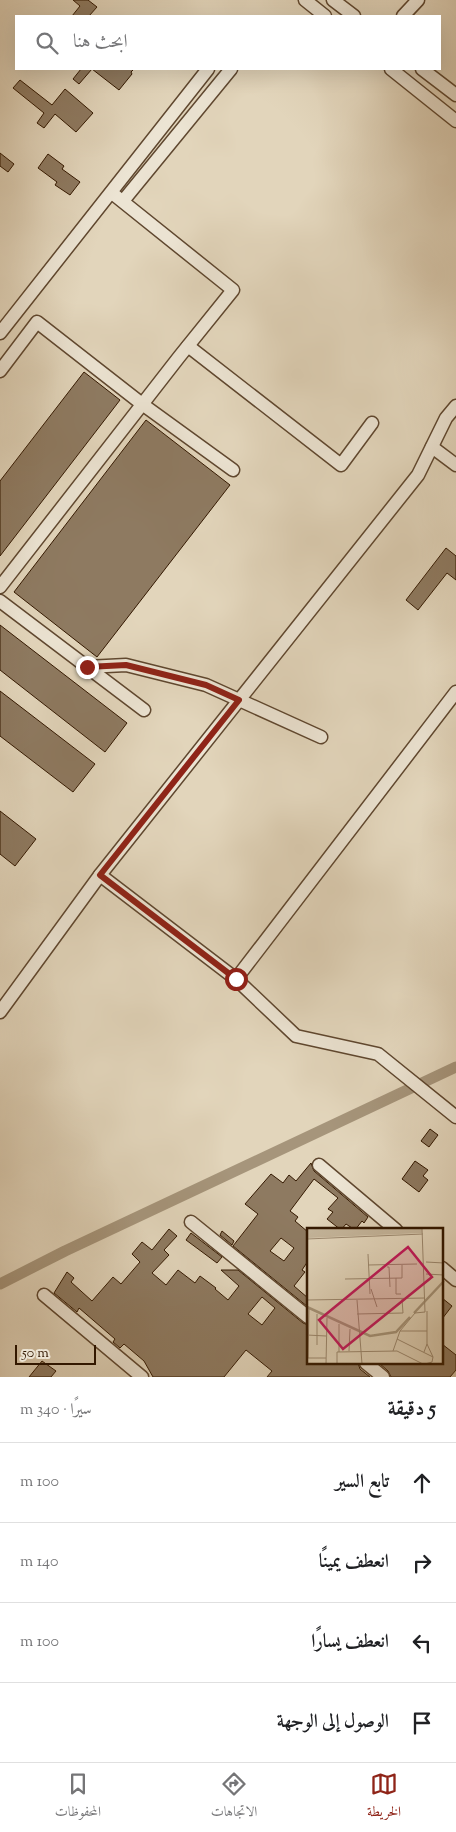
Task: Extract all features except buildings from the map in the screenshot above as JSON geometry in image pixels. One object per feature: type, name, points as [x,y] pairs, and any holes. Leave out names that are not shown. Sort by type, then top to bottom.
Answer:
[{"type":"street","points":[[305,0],[324,15]]},
{"type":"street","points":[[333,0],[353,15]]},
{"type":"street","points":[[404,15],[418,0]]},
{"type":"street","points":[[0,333],[207,70]]},
{"type":"street","points":[[123,202],[230,70]]},
{"type":"street","points":[[392,70],[456,121]]},
{"type":"street","points":[[423,70],[456,95]]},
{"type":"street","points":[[0,586],[234,290],[112,193]]},
{"type":"street","points":[[0,371],[36,322],[142,404],[233,470]]},
{"type":"street","points":[[188,346],[341,465],[372,423]]},
{"type":"street","points":[[0,1012],[100,875],[418,475],[446,418],[456,406]]},
{"type":"street","points":[[432,447],[456,465]]},
{"type":"street","points":[[0,601],[144,710]]},
{"type":"street","points":[[87,667],[126,665],[206,685],[321,737]]},
{"type":"street","points":[[236,979],[456,692]]},
{"type":"street","points":[[100,875],[236,979],[296,1036],[378,1054],[456,1118]]},
{"type":"street","points":[[319,1166],[394,1228]]},
{"type":"street","points":[[191,1222],[307,1316]]},
{"type":"street","points":[[444,1270],[456,1280]]},
{"type":"street","points":[[44,1295],[142,1377]]},
{"type":"street","points":[[367,1364],[383,1377]]},
{"type":"waterway","points":[[0,1284],[65,1251],[456,1067]]},
{"type":"route","points":[[87,667],[126,665],[206,685],[239,700],[100,875],[236,979]]}]
